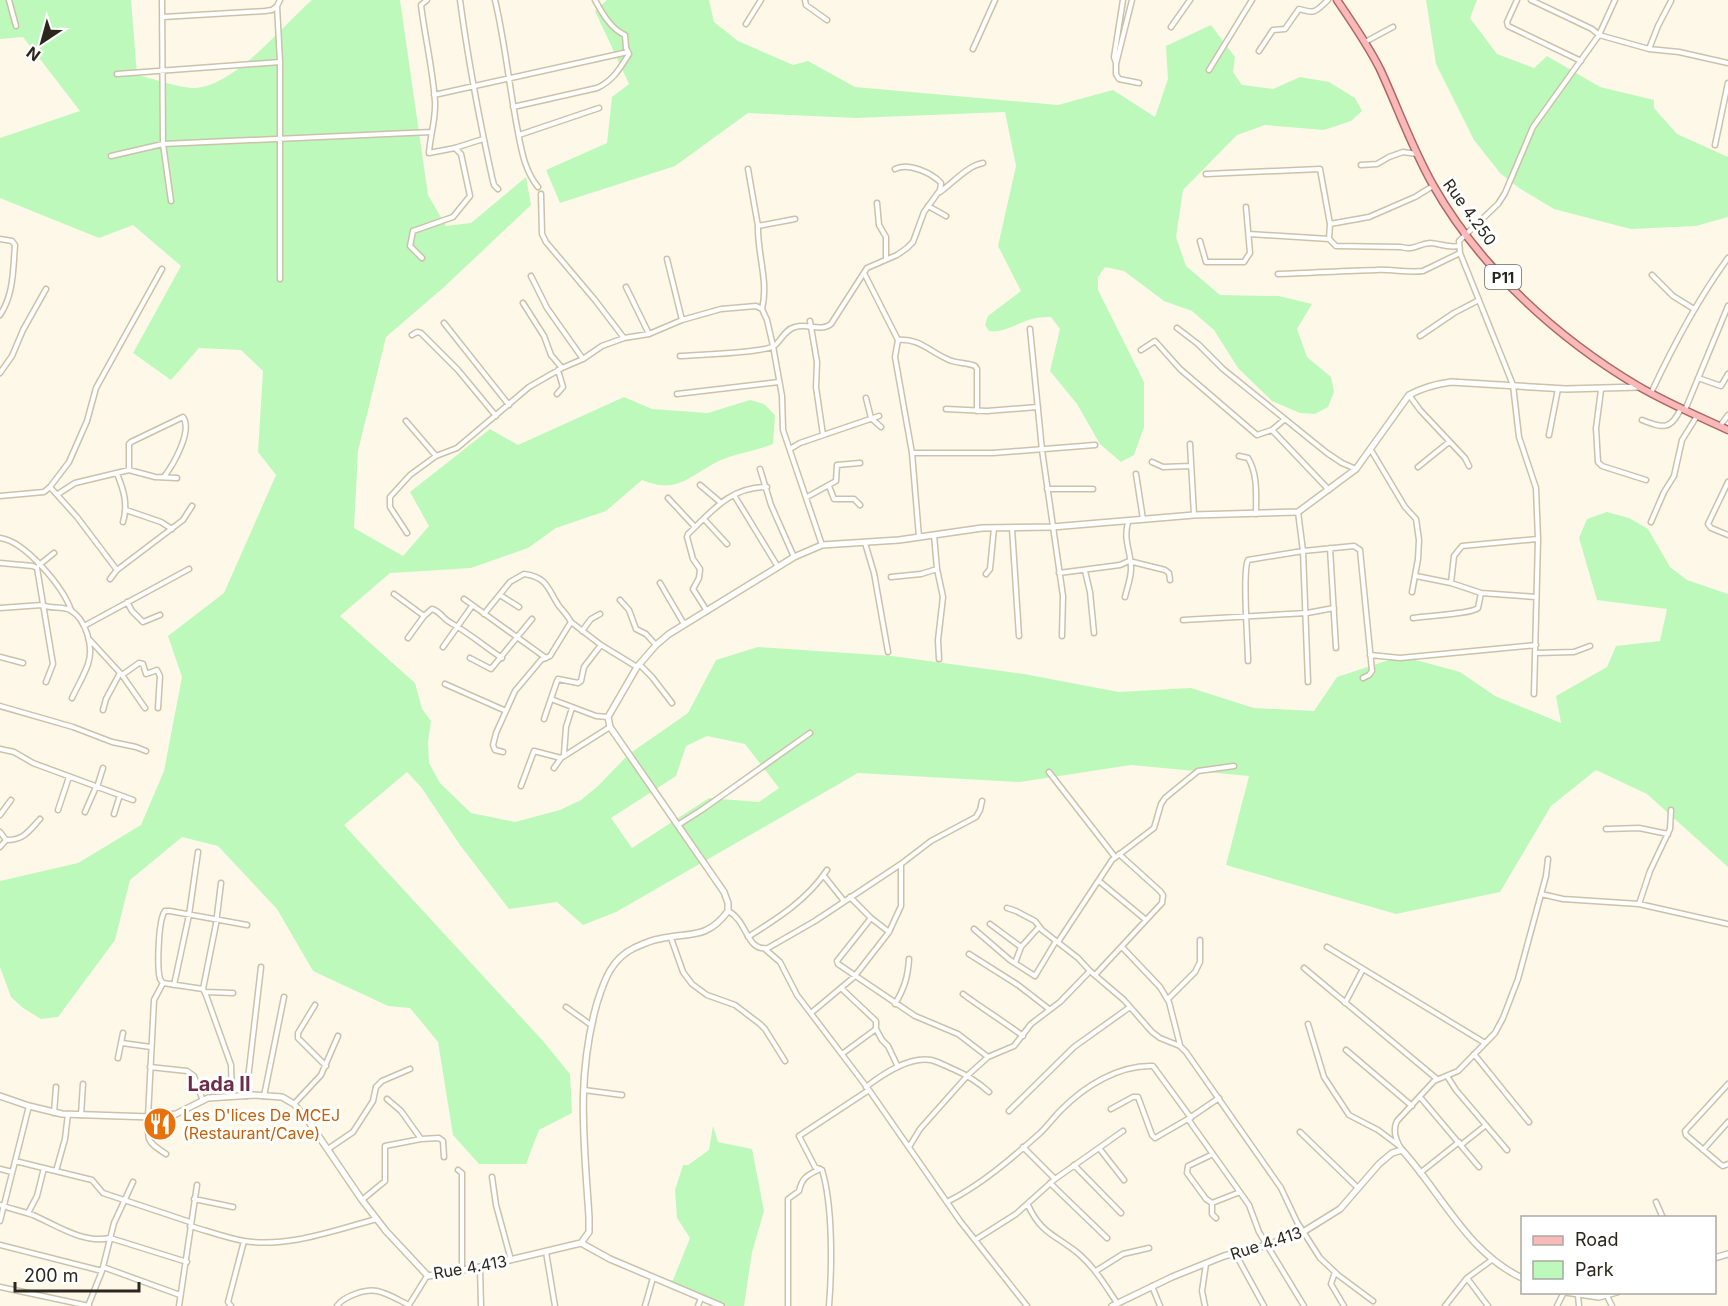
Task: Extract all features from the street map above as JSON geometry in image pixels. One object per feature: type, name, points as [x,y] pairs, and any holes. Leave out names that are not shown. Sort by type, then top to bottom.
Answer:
[{"type":"main road","name":"P11","points":[[1336,0],[1365,42]]},
{"type":"main road","name":"Rue 4.250","points":[[1365,42],[1434,186],[1466,234],[1506,282],[1554,326],[1605,365],[1640,387],[1728,430]]},
{"type":"street","points":[[9,0],[16,26]]},
{"type":"street","points":[[162,0],[163,144],[171,201]]},
{"type":"street","points":[[163,17],[272,10],[280,0]]},
{"type":"street","points":[[427,0],[422,5],[434,95],[434,117],[430,132],[429,153],[483,139]]},
{"type":"street","points":[[460,0],[472,87],[494,185],[498,189]]},
{"type":"street","points":[[495,0],[504,45],[507,79],[526,168],[538,187]]},
{"type":"street","points":[[513,107],[607,84],[629,54],[625,35],[617,32],[595,0]]},
{"type":"street","points":[[746,24],[762,0]]},
{"type":"street","points":[[805,0],[806,5],[827,20]]},
{"type":"street","points":[[973,49],[995,0]]},
{"type":"street","points":[[1116,64],[1114,57],[1123,0]]},
{"type":"street","points":[[1132,0],[1116,64],[1116,77],[1139,83]]},
{"type":"street","points":[[1171,27],[1190,0]]},
{"type":"street","points":[[1209,70],[1252,0]]},
{"type":"street","points":[[1259,51],[1273,30],[1285,29],[1299,9],[1315,13],[1328,0]]},
{"type":"street","points":[[1517,0],[1507,22],[1508,26],[1581,62]]},
{"type":"street","points":[[1531,0],[1599,34],[1649,49],[1679,52],[1728,63]]},
{"type":"street","points":[[1534,694],[1539,539],[1536,488],[1519,437],[1513,385],[1459,246],[1461,237],[1498,204],[1505,193],[1533,127],[1581,62],[1599,34],[1615,0]]},
{"type":"street","points":[[1649,49],[1671,0]]},
{"type":"street","points":[[277,6],[280,62],[280,279]]},
{"type":"street","points":[[1365,42],[1393,27]]},
{"type":"street","points":[[434,95],[628,52]]},
{"type":"street","points":[[117,74],[280,62]]},
{"type":"street","points":[[1715,145],[1728,83]]},
{"type":"street","points":[[519,135],[599,108]]},
{"type":"street","points":[[111,156],[163,144],[430,132]]},
{"type":"street","points":[[422,258],[410,246],[413,231],[453,217],[470,196],[461,154],[455,148]]},
{"type":"street","points":[[1361,165],[1377,164],[1403,152],[1418,154]]},
{"type":"street","points":[[936,194],[971,167],[983,163]]},
{"type":"street","points":[[680,356],[730,354],[773,346],[788,330],[811,324],[827,327],[831,324],[867,268],[886,260],[913,242],[928,206],[942,187],[937,179],[906,166],[895,169]]},
{"type":"street","points":[[748,169],[763,270],[762,309],[773,346],[783,430],[822,545]]},
{"type":"street","points":[[1206,174],[1320,169],[1330,224],[1329,239]]},
{"type":"street","points":[[1330,224],[1369,217],[1434,186]]},
{"type":"street","points":[[541,194],[542,234],[546,242],[595,300],[624,339]]},
{"type":"street","points":[[877,203],[879,225],[886,237],[886,260]]},
{"type":"street","points":[[928,206],[946,216]]},
{"type":"street","points":[[1200,241],[1206,262],[1244,262],[1250,253],[1246,207]]},
{"type":"street","points":[[758,226],[795,219]]},
{"type":"street","points":[[1249,234],[1279,238],[1329,239],[1336,246],[1409,250],[1429,243],[1450,248],[1459,246]]},
{"type":"street","points":[[0,239],[12,241],[15,244],[11,292],[0,315]]},
{"type":"street","points":[[1278,274],[1375,270],[1417,272],[1460,253]]},
{"type":"street","points":[[1652,393],[1705,289],[1728,258]]},
{"type":"street","points":[[667,259],[682,320]]},
{"type":"street","points":[[0,496],[44,492],[69,462],[87,421],[96,388],[162,269]]},
{"type":"street","points":[[864,272],[898,340],[895,357],[912,453],[919,537]]},
{"type":"street","points":[[1652,275],[1673,296],[1694,309]]},
{"type":"street","points":[[531,276],[547,308],[583,359]]},
{"type":"street","points":[[626,287],[649,334]]},
{"type":"street","points":[[0,373],[12,356],[23,330],[46,289]]},
{"type":"street","points":[[1420,336],[1454,313],[1479,300]]},
{"type":"street","points":[[523,303],[544,336],[550,354],[560,369],[563,387],[557,394]]},
{"type":"street","points":[[407,533],[390,507],[390,497],[410,475],[436,456],[457,448],[529,387],[583,359],[602,346],[649,334],[682,320],[721,309],[756,306],[762,309]]},
{"type":"street","points":[[1642,420],[1659,427],[1666,426],[1677,417],[1698,378],[1728,306]]},
{"type":"street","points":[[444,323],[509,405]]},
{"type":"street","points":[[811,324],[817,362],[818,410],[822,435]]},
{"type":"street","points":[[1177,328],[1327,453],[1356,469]]},
{"type":"street","points":[[1030,329],[1042,450],[1063,596],[1062,636]]},
{"type":"street","points":[[412,335],[417,332],[421,333],[458,370],[496,416]]},
{"type":"street","points":[[898,340],[912,340],[921,343],[946,359],[975,366],[977,369],[977,411]]},
{"type":"street","points":[[1141,350],[1155,341],[1180,369],[1253,433],[1262,435],[1285,419]]},
{"type":"street","points":[[1698,378],[1721,386],[1728,374]]},
{"type":"street","points":[[677,394],[779,382]]},
{"type":"street","points":[[721,1306],[610,1259],[582,1243],[589,1232],[582,1119],[584,1066],[591,1026],[609,971],[618,957],[634,948],[659,939],[705,931],[715,925],[728,911],[724,892],[610,727],[608,717],[638,665],[656,645],[684,625],[794,557],[822,545],[865,543],[962,530],[1052,527],[1194,515],[1298,512],[1356,469],[1409,395],[1420,389],[1451,382],[1558,389],[1601,390],[1640,387]]},
{"type":"street","points":[[1549,435],[1558,389]]},
{"type":"street","points":[[1601,390],[1596,428],[1598,462],[1602,466],[1646,480]]},
{"type":"street","points":[[1409,395],[1420,410],[1466,458],[1469,466]]},
{"type":"street","points":[[866,398],[871,418],[881,427]]},
{"type":"street","points":[[946,409],[977,411],[1038,407]]},
{"type":"street","points":[[1720,426],[1728,415]]},
{"type":"street","points":[[790,449],[822,435],[879,416]]},
{"type":"street","points":[[1651,522],[1674,476],[1682,440],[1697,416]]},
{"type":"street","points":[[129,470],[129,444],[131,442],[183,417],[186,423],[185,434],[173,465],[164,477]]},
{"type":"street","points":[[406,421],[436,456]]},
{"type":"street","points":[[1272,430],[1329,490]]},
{"type":"street","points":[[1419,467],[1449,442]]},
{"type":"street","points":[[1190,444],[1194,515]]},
{"type":"street","points":[[912,453],[993,453],[1095,445]]},
{"type":"street","points":[[1371,450],[1405,507],[1416,519],[1419,540],[1416,576],[1412,592]]},
{"type":"street","points":[[1239,456],[1248,458],[1251,462],[1255,481],[1256,514]]},
{"type":"street","points":[[1152,462],[1162,467],[1191,466]]},
{"type":"street","points":[[807,497],[836,481],[837,465],[860,463]]},
{"type":"street","points":[[760,469],[771,505],[794,557]]},
{"type":"street","points":[[58,494],[75,483],[129,470],[177,478]]},
{"type":"street","points":[[117,474],[123,490],[126,510],[123,522]]},
{"type":"street","points":[[1136,474],[1143,520]]},
{"type":"street","points":[[1728,482],[1708,524],[1711,528],[1728,535]]},
{"type":"street","points":[[700,485],[720,502]]},
{"type":"street","points":[[829,486],[834,499],[854,499],[860,505]]},
{"type":"street","points":[[50,487],[58,494],[117,570]]},
{"type":"street","points":[[707,611],[693,589],[699,578],[700,570],[693,559],[687,537],[720,502],[755,488],[767,487]]},
{"type":"street","points":[[1047,489],[1094,489]]},
{"type":"street","points":[[734,495],[778,567]]},
{"type":"street","points":[[668,498],[695,527]]},
{"type":"street","points":[[110,579],[117,570],[183,520],[192,506]]},
{"type":"street","points":[[126,510],[161,522],[172,529]]},
{"type":"street","points":[[1298,512],[1304,551],[1308,682]]},
{"type":"street","points":[[704,519],[727,544]]},
{"type":"street","points":[[1125,597],[1131,570],[1125,532],[1128,522]]},
{"type":"street","points":[[986,574],[990,569],[994,528]]},
{"type":"street","points":[[1012,528],[1019,636]]},
{"type":"street","points":[[934,534],[937,569],[943,597],[938,640],[939,659]]},
{"type":"street","points":[[0,538],[12,541],[54,581],[71,610],[84,626],[89,639],[121,674],[145,708]]},
{"type":"street","points":[[1451,584],[1454,556],[1462,546],[1539,539]]},
{"type":"street","points":[[865,543],[874,573],[888,652]]},
{"type":"street","points":[[1248,661],[1246,572],[1248,560],[1354,546],[1360,550],[1370,655],[1371,673],[1363,678]]},
{"type":"street","points":[[1330,548],[1336,648]]},
{"type":"street","points":[[0,563],[38,566],[54,553]]},
{"type":"street","points":[[1059,573],[1085,571],[1130,561],[1165,570],[1169,573],[1170,580]]},
{"type":"street","points":[[38,566],[42,605],[53,664],[46,682]]},
{"type":"street","points":[[84,626],[189,569]]},
{"type":"street","points":[[891,577],[921,574],[937,569]]},
{"type":"street","points":[[1085,571],[1090,592],[1094,633]]},
{"type":"street","points":[[484,614],[510,582],[524,574],[536,576],[550,588],[571,622],[601,645],[638,665],[652,677],[672,704]]},
{"type":"street","points":[[1416,576],[1481,593],[1536,597]]},
{"type":"street","points":[[660,584],[684,625]]},
{"type":"street","points":[[1413,618],[1441,613],[1470,613],[1478,608],[1481,593]]},
{"type":"street","points":[[394,594],[424,615]]},
{"type":"street","points":[[500,595],[519,607]]},
{"type":"street","points":[[464,599],[546,658]]},
{"type":"street","points":[[620,600],[629,610],[636,629],[646,634],[656,645]]},
{"type":"street","points":[[127,602],[143,622],[160,615]]},
{"type":"street","points":[[0,608],[42,605],[71,610]]},
{"type":"street","points":[[443,647],[472,606]]},
{"type":"street","points":[[1183,620],[1307,613],[1334,608]]},
{"type":"street","points":[[408,638],[424,615],[432,609],[502,658]]},
{"type":"street","points":[[582,631],[591,619],[600,614]]},
{"type":"street","points":[[470,658],[491,669],[532,619]]},
{"type":"street","points":[[503,752],[495,750],[492,745],[515,691],[541,660],[550,656],[571,622]]},
{"type":"street","points":[[72,698],[88,664],[89,639]]},
{"type":"street","points":[[544,718],[558,679],[578,683],[581,681],[584,667],[601,645]]},
{"type":"street","points":[[1370,655],[1400,658],[1536,645]]},
{"type":"street","points":[[1536,653],[1574,652],[1590,646]]},
{"type":"street","points":[[0,657],[23,663]]},
{"type":"street","points":[[103,710],[106,699],[121,674],[139,663],[143,664],[146,674],[157,670],[160,676],[158,708]]},
{"type":"street","points":[[445,684],[506,711]]},
{"type":"street","points":[[551,699],[596,716],[608,717]]},
{"type":"street","points":[[0,706],[146,751]]},
{"type":"street","points":[[562,756],[566,727],[572,708]]},
{"type":"street","points":[[554,768],[562,756],[610,727]]},
{"type":"street","points":[[678,825],[810,733]]},
{"type":"street","points":[[0,748],[96,788],[134,800]]},
{"type":"street","points":[[521,786],[534,751],[562,756]]},
{"type":"street","points":[[974,929],[1015,964],[1035,975],[1115,857],[1152,831],[1162,802],[1193,774],[1205,769],[1234,766]]},
{"type":"street","points":[[85,812],[104,768]]},
{"type":"street","points":[[1049,772],[1115,857]]},
{"type":"street","points":[[58,810],[69,777]]},
{"type":"street","points":[[114,814],[120,795]]},
{"type":"street","points":[[0,815],[11,800]]},
{"type":"street","points":[[765,949],[795,934],[901,864],[931,841],[976,817],[982,801]]},
{"type":"street","points":[[1640,904],[1650,872],[1668,834],[1671,810]]},
{"type":"street","points":[[0,847],[6,840],[23,837],[40,819]]},
{"type":"street","points":[[1606,829],[1639,828],[1668,834]]},
{"type":"street","points":[[0,832],[6,840]]},
{"type":"street","points":[[174,985],[189,915],[198,852]]},
{"type":"street","points":[[1095,975],[1162,903],[1163,895],[1119,854]]},
{"type":"street","points":[[1521,1277],[1493,1259],[1460,1228],[1401,1148],[1395,1136],[1395,1125],[1437,1079],[1458,1071],[1495,1033],[1518,980],[1548,859]]},
{"type":"street","points":[[811,1013],[854,977],[889,932],[901,906],[901,864]]},
{"type":"street","points":[[748,937],[787,913],[827,870]]},
{"type":"street","points":[[823,876],[844,901]]},
{"type":"street","points":[[1099,881],[1146,920]]},
{"type":"street","points":[[221,883],[204,991],[231,1065],[232,1096]]},
{"type":"street","points":[[1541,894],[1563,899],[1640,904],[1728,924]]},
{"type":"street","points":[[850,897],[889,932]]},
{"type":"street","points":[[1007,908],[1016,910],[1035,921],[1130,1007],[1156,1036],[1180,1046],[1194,1061],[1281,1188],[1303,1232],[1320,1258],[1373,1301]]},
{"type":"street","points":[[233,993],[204,991],[163,983],[158,976],[162,914],[165,910],[247,925]]},
{"type":"street","points":[[728,911],[738,917],[753,944],[765,949],[780,962],[797,995],[868,1088],[975,1240],[1027,1306]]},
{"type":"street","points":[[871,918],[837,961],[854,977],[895,1004],[925,1021],[958,1034],[988,1057]]},
{"type":"street","points":[[990,924],[1021,947]]},
{"type":"street","points":[[1015,964],[1021,947],[1039,927]]},
{"type":"street","points":[[671,938],[683,972],[692,984],[707,995],[735,1005],[760,1024],[785,1061]]},
{"type":"street","points":[[1168,999],[1195,972],[1200,962],[1200,940]]},
{"type":"street","points":[[1122,947],[1160,987],[1168,999],[1180,1046]]},
{"type":"street","points":[[1327,948],[1485,1043]]},
{"type":"street","points":[[969,954],[1018,985],[1049,1009]]},
{"type":"street","points":[[895,1004],[908,979],[909,959]]},
{"type":"street","points":[[246,1095],[261,968]]},
{"type":"street","points":[[1304,968],[1437,1079]]},
{"type":"street","points":[[1345,1003],[1363,969]]},
{"type":"street","points":[[909,1147],[920,1129],[968,1076],[988,1057],[1014,1046],[1031,1024],[1090,971]]},
{"type":"street","points":[[163,983],[154,1000],[150,1117],[147,1136],[150,1144],[166,1155]]},
{"type":"street","points":[[841,988],[876,1021],[876,1029],[888,1046],[898,1067]]},
{"type":"street","points":[[963,994],[1023,1036]]},
{"type":"street","points":[[264,1096],[284,997]]},
{"type":"street","points":[[315,1005],[298,1033],[298,1038],[326,1066]]},
{"type":"street","points":[[566,1007],[591,1026]]},
{"type":"street","points":[[1009,1111],[1074,1047],[1130,1007]]},
{"type":"street","points":[[1308,1024],[1324,1077],[1349,1115],[1378,1130],[1401,1148]]},
{"type":"street","points":[[842,1054],[876,1029]]},
{"type":"street","points":[[118,1058],[123,1033]]},
{"type":"street","points":[[0,1096],[54,1113],[150,1117],[176,1114],[208,1098],[254,1095],[282,1097],[294,1104],[321,1075],[338,1036]]},
{"type":"street","points":[[122,1043],[151,1047]]},
{"type":"street","points":[[1346,1050],[1412,1106]]},
{"type":"street","points":[[1474,1054],[1529,1122]]},
{"type":"street","points":[[829,1306],[830,1248],[827,1185],[820,1168],[814,1165],[799,1137],[801,1133],[868,1088],[884,1074],[919,1060],[931,1060],[968,1076],[989,1092]]},
{"type":"street","points":[[947,1202],[981,1181],[1023,1147],[1089,1087],[1110,1075],[1154,1066],[1249,1205],[1259,1232],[1304,1306]]},
{"type":"street","points":[[150,1067],[191,1073],[202,1101]]},
{"type":"street","points":[[328,1149],[353,1132],[373,1101],[376,1087],[410,1069]]},
{"type":"street","points":[[1447,1076],[1507,1150]]},
{"type":"street","points":[[81,1115],[83,1084]]},
{"type":"street","points":[[1728,1084],[1685,1131],[1686,1135],[1719,1164],[1724,1166],[1728,1164]]},
{"type":"street","points":[[54,1113],[56,1087]]},
{"type":"street","points":[[583,1090],[622,1095]]},
{"type":"street","points":[[1111,1109],[1133,1097],[1138,1097],[1155,1138],[1219,1098]]},
{"type":"street","points":[[1420,1097],[1479,1167]]},
{"type":"street","points":[[387,1099],[401,1111],[421,1139]]},
{"type":"street","name":"Rue 4.413","points":[[294,1104],[309,1122],[362,1200],[428,1276],[480,1267],[582,1243]]},
{"type":"street","points":[[0,1221],[29,1106]]},
{"type":"street","points":[[56,1171],[65,1138],[68,1114]]},
{"type":"street","points":[[1703,1150],[1728,1122]]},
{"type":"street","points":[[1420,1173],[1486,1125]]},
{"type":"street","points":[[975,1240],[1028,1205],[1054,1179],[1123,1131]]},
{"type":"street","points":[[1300,1132],[1358,1188]]},
{"type":"street","points":[[362,1200],[385,1181],[385,1146],[421,1139],[441,1139],[444,1157]]},
{"type":"street","points":[[1023,1147],[1054,1179]]},
{"type":"street","points":[[1099,1148],[1124,1180]]},
{"type":"street","name":"Rue 4.413","points":[[1114,1305],[1152,1286],[1206,1264],[1303,1232],[1340,1209],[1387,1157],[1401,1148]]},
{"type":"street","points":[[1212,1154],[1191,1164],[1187,1170],[1206,1199],[1212,1203]]},
{"type":"street","points":[[15,1161],[92,1180],[104,1192],[124,1201],[244,1241],[304,1239],[377,1219]]},
{"type":"street","points":[[1074,1165],[1122,1213]]},
{"type":"street","points":[[28,1213],[37,1196],[44,1168]]},
{"type":"street","points":[[788,1306],[788,1199],[799,1191],[805,1176],[820,1168]]},
{"type":"street","points":[[0,1169],[12,1172]]},
{"type":"street","points":[[458,1170],[462,1173],[462,1270]]},
{"type":"street","points":[[492,1177],[496,1205],[510,1260]]},
{"type":"street","points":[[0,1287],[88,1306],[103,1269],[110,1238],[133,1182]]},
{"type":"street","points":[[1050,1183],[1107,1238]]},
{"type":"street","points":[[178,1306],[187,1262],[190,1224],[197,1185]]},
{"type":"street","points":[[1212,1203],[1240,1192]]},
{"type":"street","points":[[194,1198],[233,1207]]},
{"type":"street","points":[[1656,1202],[1662,1216]]},
{"type":"street","points":[[1212,1203],[1212,1214],[1216,1218]]},
{"type":"street","points":[[1028,1205],[1035,1220],[1043,1229],[1078,1253],[1096,1271],[1114,1305]]},
{"type":"street","points":[[2,1206],[28,1213],[56,1228],[84,1236],[110,1238],[187,1262]]},
{"type":"street","points":[[231,1306],[228,1302],[244,1241]]},
{"type":"street","points":[[0,1245],[103,1269],[180,1295]]},
{"type":"street","points":[[1096,1271],[1123,1254],[1149,1248]]},
{"type":"street","points":[[546,1252],[555,1306]]},
{"type":"street","points":[[1235,1253],[1264,1306]]},
{"type":"street","points":[[1445,1306],[1468,1275],[1493,1259]]},
{"type":"street","points":[[1205,1306],[1202,1291],[1206,1264]]},
{"type":"street","points":[[480,1267],[481,1306]]},
{"type":"street","points":[[1335,1272],[1331,1284],[1344,1306]]},
{"type":"street","points":[[337,1306],[343,1299],[379,1291],[409,1306],[428,1276]]},
{"type":"street","points":[[645,1306],[653,1278]]},
{"type":"street","points":[[1467,1278],[1486,1305]]},
{"type":"street","points":[[1152,1286],[1160,1306]]},
{"type":"street","points":[[1569,1294],[1578,1296],[1614,1294]]},
{"type":"street","points":[[1578,1296],[1579,1306]]},
{"type":"street","points":[[1607,1296],[1612,1306]]},
{"type":"street","points":[[699,1306],[702,1298]]},
{"type":"green space","points":[[0,0],[131,0],[137,75],[196,88],[212,84],[243,65],[312,0],[400,0],[428,195],[446,226],[471,223],[526,177],[531,205],[443,288],[386,337],[358,451],[354,528],[403,556],[429,526],[410,492],[490,429],[518,445],[624,397],[652,409],[708,413],[750,400],[764,404],[775,415],[773,444],[726,458],[675,484],[654,484],[642,480],[606,511],[556,528],[528,548],[471,568],[390,573],[340,616],[415,683],[422,709],[431,721],[428,742],[429,763],[440,783],[471,813],[515,822],[560,810],[581,800],[629,754],[688,713],[716,660],[758,647],[892,656],[1024,674],[1119,692],[1191,688],[1254,708],[1314,711],[1337,677],[1401,656],[1460,672],[1495,696],[1561,723],[1556,696],[1607,667],[1616,646],[1660,641],[1667,609],[1597,600],[1579,538],[1587,519],[1607,512],[1629,518],[1648,529],[1670,567],[1687,580],[1728,594],[1728,867],[1647,794],[1596,770],[1551,806],[1500,892],[1396,914],[1226,865],[1249,776],[1131,765],[1020,782],[858,773],[616,912],[583,925],[557,902],[509,909],[460,845],[421,787],[407,772],[344,825],[543,1041],[570,1074],[572,1113],[539,1130],[526,1164],[479,1164],[453,1135],[438,1042],[410,1008],[388,1006],[313,971],[277,909],[218,846],[182,837],[130,880],[115,940],[58,1017],[41,1019],[11,997],[0,967],[0,881],[78,863],[141,825],[164,771],[182,677],[168,636],[224,593],[276,475],[258,452],[263,371],[241,350],[199,348],[171,380],[133,353],[181,266],[133,225],[99,238],[0,198],[0,138],[80,111],[23,37],[0,39]],"holes":[[[707,736],[745,744],[779,788],[759,802],[709,798],[632,848],[611,818],[676,776],[686,746]]]},
{"type":"green space","points":[[607,0],[709,0],[714,22],[738,41],[793,65],[808,61],[855,87],[1058,105],[1113,90],[1155,117],[1168,79],[1166,46],[1211,25],[1235,57],[1233,72],[1242,85],[1273,89],[1300,77],[1329,82],[1355,98],[1362,111],[1351,121],[1324,130],[1265,125],[1237,135],[1183,190],[1176,237],[1186,266],[1220,295],[1279,296],[1312,304],[1297,329],[1307,357],[1331,377],[1334,392],[1328,407],[1315,414],[1300,413],[1272,401],[1238,368],[1214,330],[1192,311],[1164,301],[1124,271],[1105,267],[1098,277],[1098,290],[1144,382],[1144,427],[1134,455],[1121,462],[1100,444],[1077,404],[1050,371],[1060,329],[1051,317],[1039,317],[995,331],[989,331],[985,325],[988,316],[1021,291],[998,246],[1016,166],[1005,112],[856,118],[748,113],[675,166],[560,203],[546,170],[607,143],[612,97],[629,84],[595,11]]},
{"type":"green space","points":[[1426,0],[1477,0],[1470,18],[1497,54],[1534,68],[1547,56],[1600,87],[1654,100],[1654,108],[1677,134],[1728,157],[1728,217],[1696,226],[1631,229],[1554,209],[1519,188],[1500,173],[1474,140],[1436,64]]},
{"type":"green space","points":[[713,1126],[718,1142],[752,1149],[764,1211],[752,1252],[744,1306],[727,1306],[665,1282],[673,1280],[690,1238],[677,1218],[675,1190],[683,1165],[688,1165],[709,1150]]},
{"type":"place","name":"Les D'lices De MCEJ (Restaurant/Cave)","points":[[160,1124]]},
{"type":"district","name":"Lada II","points":[[219,1084]]}]
